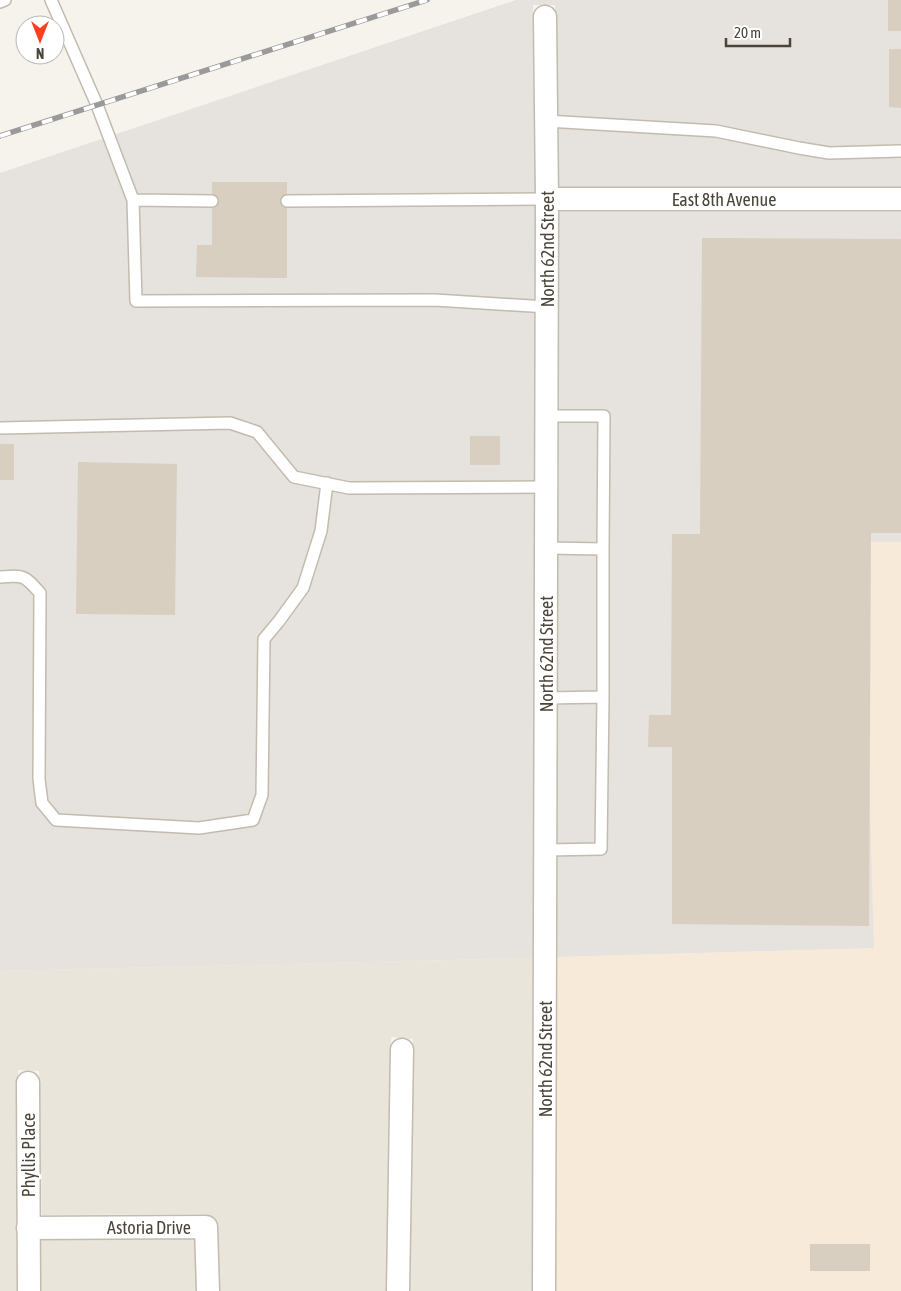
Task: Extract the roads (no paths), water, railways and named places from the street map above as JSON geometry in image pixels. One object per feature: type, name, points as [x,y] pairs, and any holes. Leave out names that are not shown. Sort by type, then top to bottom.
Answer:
[{"type":"street","name":"North 62nd Street","points":[[544,1291],[548,199],[545,17]]},
{"type":"street","name":"East 8th Avenue","points":[[548,199],[901,199]]},
{"type":"street","points":[[398,1291],[402,1050]]},
{"type":"street","name":"Phyllis Place","points":[[28,1083],[29,1291]]},
{"type":"street","name":"Astoria Drive","points":[[28,1228],[206,1226],[208,1291]]},
{"type":"lane","points":[[0,2],[5,0]]},
{"type":"lane","points":[[51,0],[97,105],[133,200],[136,301],[435,300],[547,306]]},
{"type":"lane","points":[[546,121],[716,131],[829,153],[901,151]]},
{"type":"lane","points":[[287,201],[548,199]]},
{"type":"lane","points":[[133,200],[212,201]]},
{"type":"lane","points":[[546,850],[601,850],[604,549],[604,416],[547,416]]},
{"type":"lane","points":[[0,428],[230,423],[257,432],[294,477],[326,484],[349,488],[546,487]]},
{"type":"lane","points":[[0,577],[16,576],[27,578],[40,593],[40,779],[42,803],[56,820],[199,828],[252,820],[262,795],[264,639],[303,588],[321,531],[326,484]]},
{"type":"lane","points":[[546,548],[604,549]]},
{"type":"lane","points":[[546,698],[603,698]]},
{"type":"railway","points":[[0,136],[427,0]]}]
